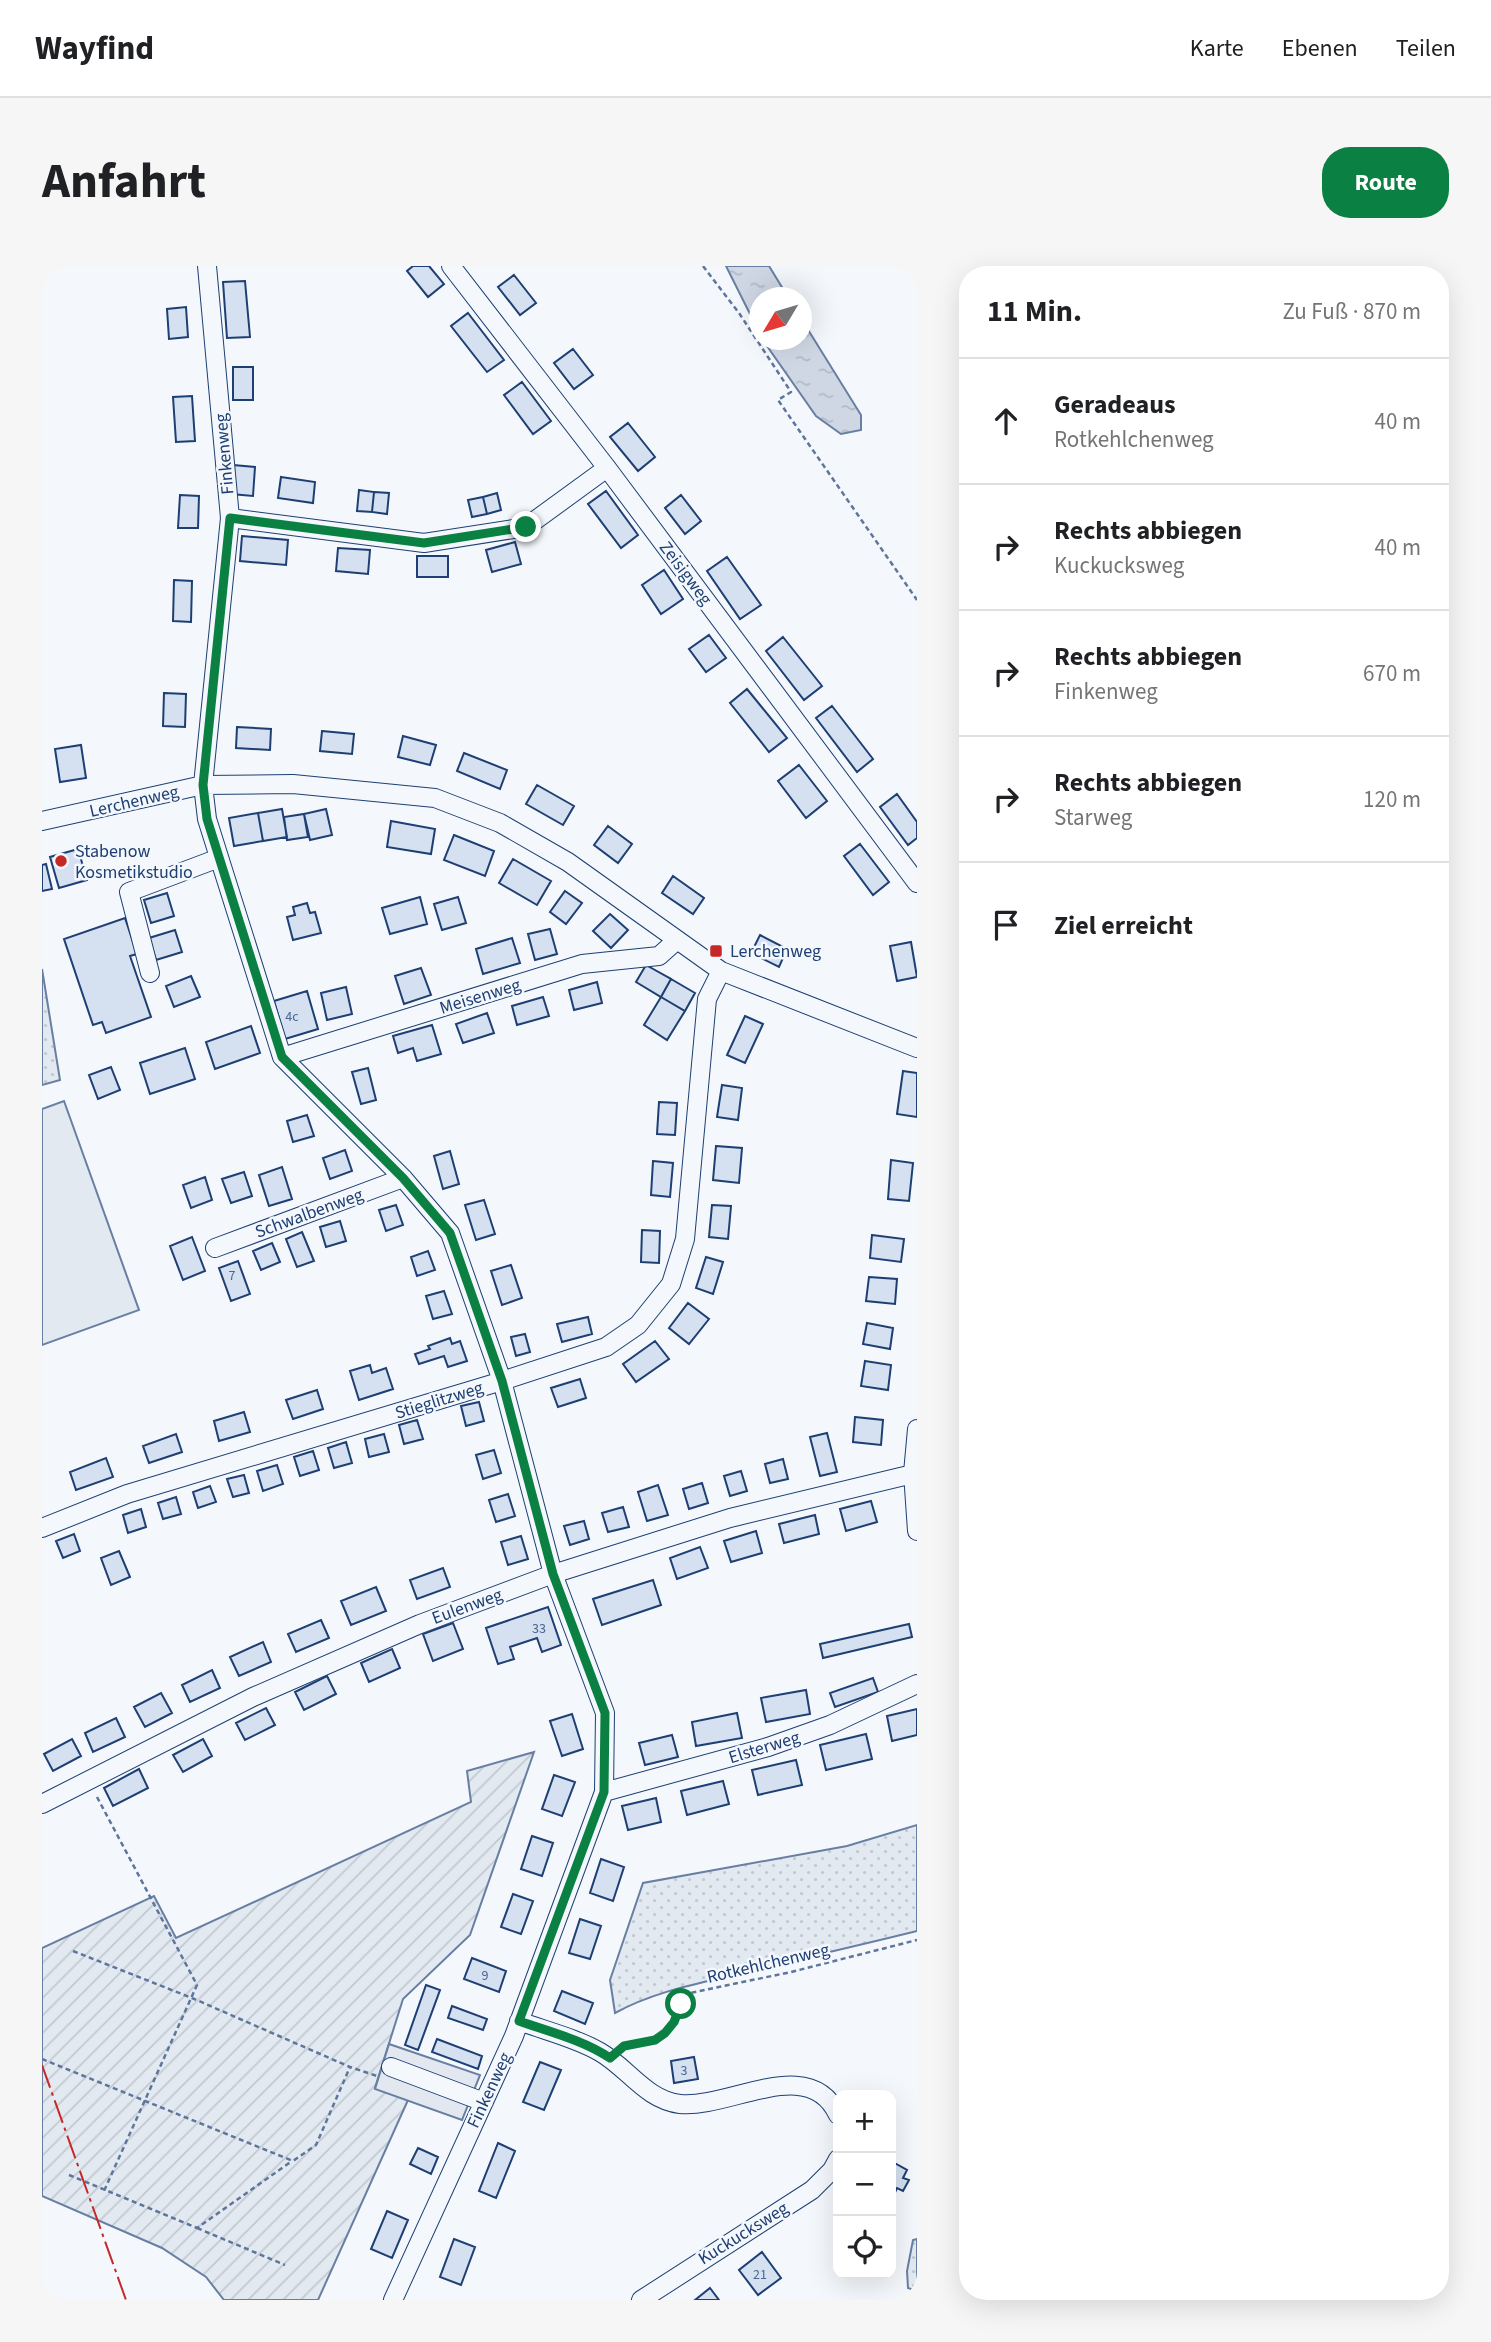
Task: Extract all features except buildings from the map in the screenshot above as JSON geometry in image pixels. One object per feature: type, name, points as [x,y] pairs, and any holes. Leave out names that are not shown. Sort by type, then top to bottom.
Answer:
[{"type":"street","name":"Finkenweg","points":[[207,266],[230,518],[203,785],[207,819],[282,1057],[403,1178],[450,1233],[502,1381],[553,1574],[605,1713],[604,1792],[519,2021],[393,2300]]},
{"type":"street","name":"Zeisigweg","points":[[452,266],[607,468],[917,883]]},
{"type":"street","points":[[230,518],[424,543],[526,527],[607,468]]},
{"type":"street","name":"Lerchenweg","points":[[42,821],[203,785],[293,784],[435,798],[500,823],[568,862],[721,971],[917,1048]]},
{"type":"street","points":[[150,974],[129,892],[219,858]]},
{"type":"street","name":"Meisenweg","points":[[282,1057],[582,964],[659,956],[677,940]]},
{"type":"street","name":"Stieglitzweg","points":[[42,1528],[127,1494],[606,1347],[638,1325],[671,1284],[685,1239],[706,999],[721,971]]},
{"type":"street","name":"Schwalbenweg","points":[[215,1248],[403,1178]]},
{"type":"street","points":[[917,1429],[917,1531]]},
{"type":"street","name":"Eulenweg","points":[[42,1804],[253,1697],[420,1623],[553,1574],[730,1518],[915,1473]]},
{"type":"street","name":"Elsterweg","points":[[604,1792],[768,1747],[830,1725],[917,1684]]},
{"type":"street","points":[[519,2021],[587,2046],[610,2058],[646,2091],[679,2104],[707,2103],[789,2083],[812,2088],[833,2104]]},
{"type":"street","points":[[391,2067],[484,2102]]},
{"type":"street","name":"Kuckucksweg","points":[[641,2300],[812,2190],[833,2169]]},
{"type":"path","points":[[703,266],[739,313],[792,392],[778,400],[917,600]]},
{"type":"path","points":[[89,1781],[197,1985],[104,2191]]},
{"type":"path","name":"Rotkehlchenweg","points":[[610,2058],[624,2046],[655,2040],[665,2033],[690,1993],[791,1972],[917,1940]]},
{"type":"path","points":[[73,1951],[192,1998],[350,2067],[379,2077],[391,2067]]},
{"type":"path","points":[[42,2059],[293,2161]]},
{"type":"path","points":[[197,2228],[316,2145],[350,2067]]},
{"type":"path","points":[[69,2175],[285,2265]]},
{"type":"shaded area","points":[[42,969],[60,1080],[42,1085]]},
{"type":"shaded area","points":[[64,1101],[139,1310],[42,1345],[42,1109]]},
{"type":"shaded area","points":[[534,1752],[470,1935],[403,1999],[375,2088],[408,2100],[318,2300],[224,2300],[206,2277],[162,2248],[42,2196],[42,1948],[154,1896],[176,1938],[471,1802],[467,1771]]},
{"type":"shaded area","points":[[917,1825],[917,1931],[675,1989],[644,1999],[615,2013],[610,1980],[643,1883],[847,1846]]},
{"type":"shaded area","points":[[389,2044],[480,2075],[462,2120],[375,2089]]},
{"type":"shaded area","points":[[917,2239],[917,2291],[908,2288],[907,2271],[913,2240]]},
{"type":"water","points":[[726,266],[769,266],[782,287],[749,287],[749,312]]},
{"type":"water","points":[[812,336],[861,415],[861,430],[841,434],[816,416],[770,350],[812,350]]},
{"type":"power","points":[[42,2065],[126,2300]]},
{"type":"place","name":"Stabenow Kosmetikstudio","points":[[61,861]]},
{"type":"place","name":"Lerchenweg","points":[[716,951]]},
{"type":"route","points":[[526,527],[424,543],[230,518],[203,785],[207,819],[282,1057],[403,1178],[450,1233],[502,1381],[553,1574],[605,1713],[604,1792],[519,2021],[565,2037],[610,2058],[624,2046],[655,2040],[665,2033],[674,2022],[681,2004]]}]
